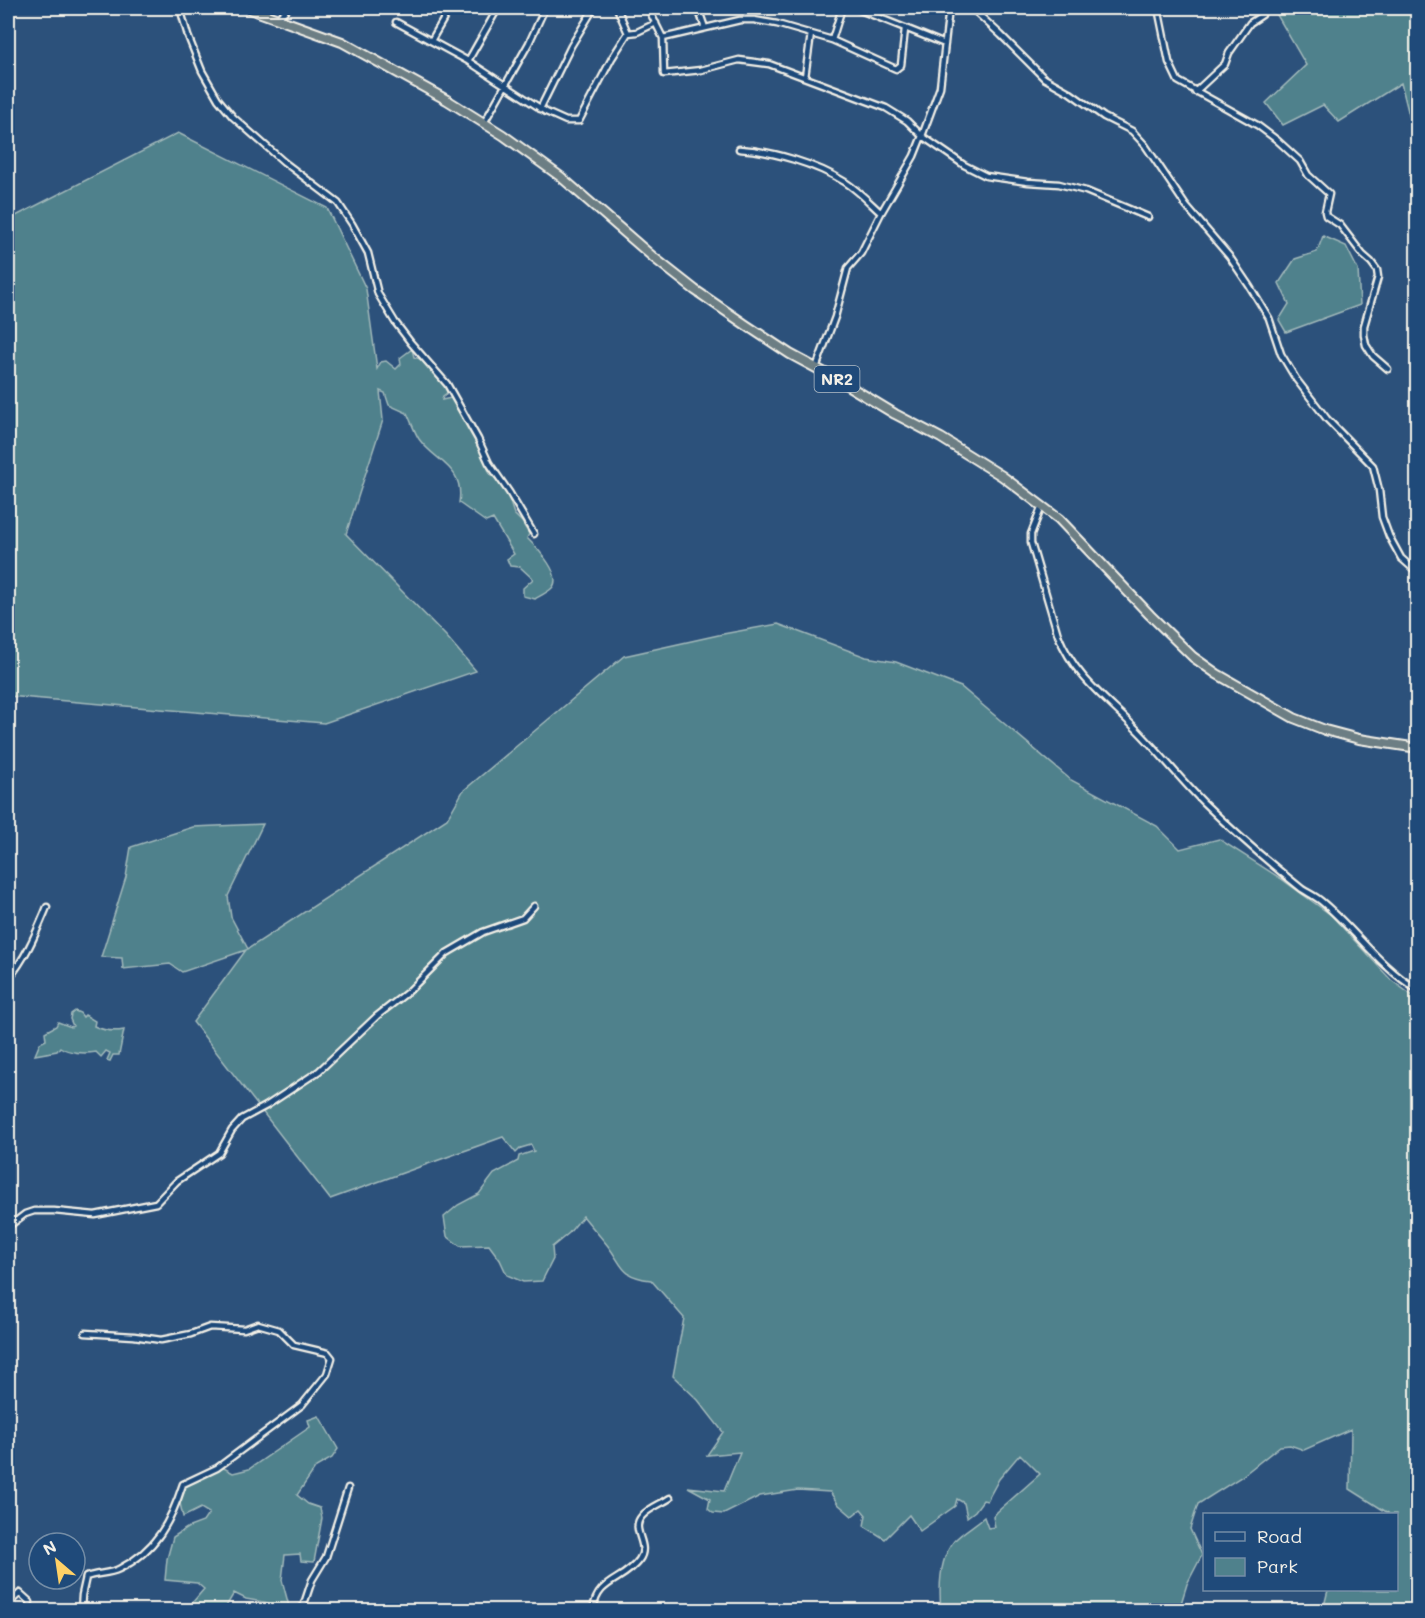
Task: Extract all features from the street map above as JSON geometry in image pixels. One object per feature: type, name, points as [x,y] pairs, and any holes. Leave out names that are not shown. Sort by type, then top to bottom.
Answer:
[{"type":"highway","name":"NR2","points":[[247,8],[342,42],[447,100],[561,177],[695,290],[753,330],[1002,476],[1073,533],[1157,622],[1194,657],[1217,674],[1294,718],[1325,730],[1359,740],[1418,748]]},
{"type":"street","points":[[180,8],[202,71],[225,108],[284,162],[338,202],[368,254],[378,294],[411,343],[447,384],[489,463],[534,534]]},
{"type":"street","points":[[277,19],[288,8]]},
{"type":"street","points":[[431,41],[450,8]]},
{"type":"street","points":[[468,61],[498,8]]},
{"type":"street","points":[[484,123],[545,8]]},
{"type":"street","points":[[540,109],[571,46],[594,8]]},
{"type":"street","points":[[617,8],[628,33]]},
{"type":"street","points":[[648,8],[663,38],[664,74],[701,70],[739,60],[769,64],[886,108],[907,121],[922,136],[964,165],[986,176],[1068,186],[1086,191],[1148,217]]},
{"type":"street","points":[[698,8],[705,28]]},
{"type":"street","points":[[832,40],[842,8]]},
{"type":"street","points":[[855,8],[945,44]]},
{"type":"street","points":[[816,368],[835,317],[848,268],[861,253],[914,156],[922,136],[940,87],[950,8]]},
{"type":"street","points":[[967,8],[975,12],[1001,35],[1044,78],[1069,92],[1104,117],[1132,131],[1145,145],[1186,206],[1229,256],[1250,287],[1269,318],[1281,354],[1296,379],[1327,419],[1373,466],[1379,489],[1382,517],[1389,536],[1401,558],[1418,573]]},
{"type":"street","points":[[1158,8],[1169,62],[1178,81],[1257,125],[1300,161],[1308,175],[1327,190],[1329,194],[1326,216],[1340,225],[1377,270],[1378,277],[1364,326],[1364,335],[1366,345],[1373,356],[1388,369]]},
{"type":"street","points":[[1195,92],[1225,64],[1229,53],[1250,22],[1262,15],[1263,8]]},
{"type":"street","points":[[663,38],[740,20],[754,20],[832,40],[896,69],[901,65],[905,29]]},
{"type":"street","points":[[396,22],[468,61],[540,109],[566,121],[579,121],[612,58],[628,33]]},
{"type":"street","points":[[628,33],[638,32],[656,23]]},
{"type":"street","points":[[805,77],[811,34]]},
{"type":"street","points":[[739,149],[762,150],[825,173],[857,191],[881,213]]},
{"type":"street","points":[[1042,506],[1031,534],[1031,543],[1058,635],[1063,648],[1077,670],[1097,693],[1141,733],[1202,801],[1294,882],[1320,900],[1377,958],[1418,990]]},
{"type":"street","points":[[8,1227],[25,1214],[34,1211],[54,1210],[95,1215],[156,1203],[177,1181],[219,1153],[232,1130],[242,1119],[319,1071],[377,1016],[409,991],[447,953],[483,932],[517,921],[530,912],[534,906]]},
{"type":"street","points":[[8,979],[29,949],[47,907]]},
{"type":"street","points":[[81,1611],[86,1577],[120,1568],[145,1552],[158,1538],[171,1518],[183,1484],[217,1468],[302,1405],[327,1374],[332,1358],[328,1353],[294,1345],[279,1330],[258,1324],[244,1329],[210,1327],[191,1334],[161,1340],[85,1333]]},
{"type":"street","points":[[302,1611],[312,1580],[326,1557],[348,1488]]},
{"type":"street","points":[[593,1611],[594,1600],[602,1588],[639,1560],[644,1546],[638,1530],[639,1519],[670,1498]]},
{"type":"street","points":[[8,1604],[20,1593],[30,1602]]},
{"type":"green space","points":[[1273,8],[1417,8],[1417,147],[1401,83],[1339,122],[1323,105],[1283,125],[1266,103],[1306,65]]},
{"type":"green space","points":[[178,133],[327,208],[366,289],[377,369],[381,362],[386,361],[396,369],[401,364],[400,358],[412,349],[414,357],[436,371],[446,388],[447,393],[442,400],[451,398],[477,439],[490,474],[505,487],[514,514],[529,534],[527,538],[552,569],[555,582],[552,588],[535,599],[523,596],[523,588],[533,579],[520,567],[510,566],[507,559],[514,554],[493,519],[486,522],[459,503],[458,481],[453,473],[419,439],[407,413],[389,405],[385,393],[380,391],[383,420],[346,534],[446,636],[476,671],[324,723],[8,696],[8,220]]},
{"type":"green space","points":[[1323,236],[1346,246],[1358,270],[1360,305],[1286,332],[1279,320],[1289,304],[1279,283],[1295,259],[1317,252]]},
{"type":"green space","points":[[778,624],[866,657],[896,662],[961,687],[1071,780],[1157,826],[1180,849],[1219,839],[1280,878],[1331,915],[1391,980],[1417,999],[1417,1610],[1323,1610],[1328,1591],[1398,1591],[1398,1513],[1388,1513],[1350,1489],[1351,1429],[1304,1450],[1290,1445],[1280,1446],[1241,1477],[1198,1504],[1190,1529],[1202,1555],[1187,1584],[1179,1610],[941,1610],[940,1584],[943,1565],[945,1556],[954,1541],[984,1517],[988,1528],[995,1527],[993,1517],[997,1512],[1040,1474],[1020,1454],[999,1479],[987,1501],[983,1500],[967,1517],[964,1503],[957,1499],[955,1506],[920,1531],[909,1515],[885,1539],[864,1526],[866,1515],[861,1509],[852,1516],[838,1504],[830,1492],[798,1490],[760,1496],[724,1514],[713,1513],[708,1509],[710,1499],[688,1487],[724,1491],[740,1452],[707,1455],[723,1432],[698,1400],[673,1376],[684,1318],[651,1280],[628,1273],[583,1216],[569,1233],[552,1247],[553,1259],[542,1281],[523,1282],[507,1275],[489,1245],[460,1246],[447,1236],[444,1217],[458,1205],[479,1194],[494,1174],[518,1161],[519,1156],[534,1151],[531,1145],[521,1148],[516,1153],[503,1137],[330,1199],[193,1022],[246,950],[182,972],[170,964],[123,969],[122,958],[101,957],[126,877],[131,847],[193,827],[263,824],[228,896],[231,917],[248,949],[447,819],[463,791],[624,656]]},
{"type":"green space","points":[[75,1011],[95,1021],[94,1026],[98,1028],[109,1031],[124,1030],[119,1055],[113,1055],[110,1061],[107,1060],[110,1053],[106,1051],[101,1057],[96,1052],[68,1051],[60,1047],[57,1051],[35,1055],[40,1043],[46,1040],[45,1032],[56,1026],[58,1022],[73,1026],[70,1019],[71,1014]]},
{"type":"green space","points":[[319,1416],[338,1449],[332,1458],[316,1467],[297,1495],[308,1504],[320,1508],[322,1518],[314,1562],[301,1561],[300,1554],[285,1555],[282,1580],[290,1610],[269,1610],[268,1603],[246,1599],[234,1593],[224,1610],[186,1610],[204,1589],[197,1583],[165,1580],[167,1559],[173,1537],[203,1522],[209,1513],[201,1508],[183,1517],[178,1494],[188,1485],[222,1467],[233,1473],[249,1469],[310,1427],[308,1420]]}]
